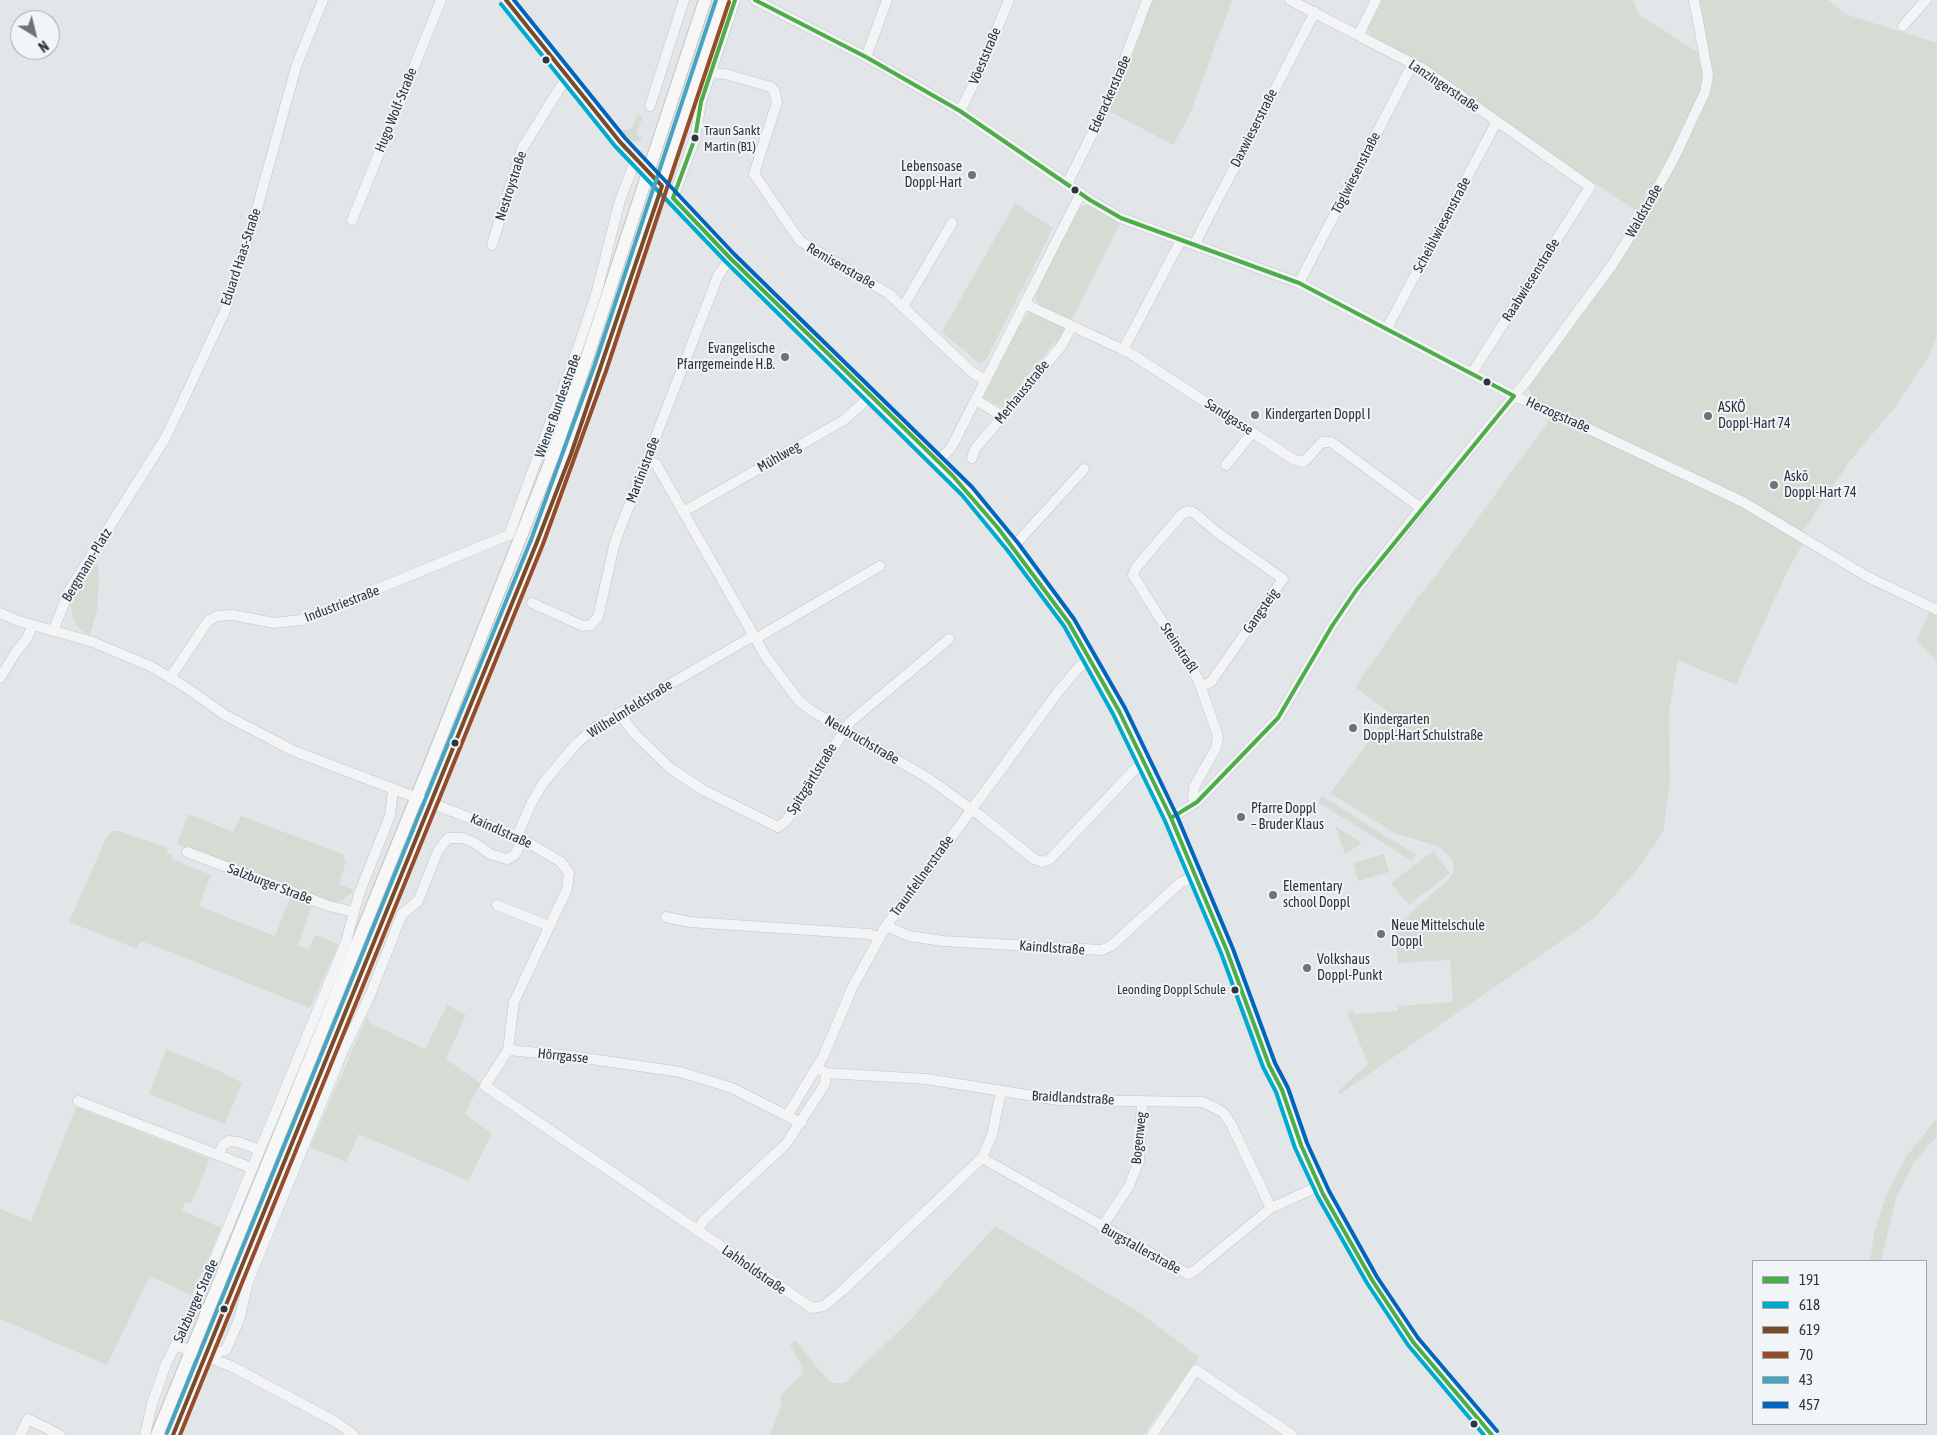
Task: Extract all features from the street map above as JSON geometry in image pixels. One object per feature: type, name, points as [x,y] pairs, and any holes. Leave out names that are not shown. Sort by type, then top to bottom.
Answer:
[{"type":"main road","name":"Wiener Bundesstraße","points":[[538,542],[571,454],[655,179],[704,0]]},
{"type":"main road","name":"Wiener Bundesstraße","points":[[516,535],[585,364],[619,261],[655,179],[723,0]]},
{"type":"main road","name":"Salzburger Straße","points":[[156,1435],[192,1351],[416,797],[516,535]]},
{"type":"main road","name":"Salzburger Straße","points":[[173,1435],[538,542]]},
{"type":"street","name":"Eduard Haas-Straße","points":[[126,501],[166,437],[224,311],[255,216],[296,67],[323,0]]},
{"type":"street","name":"Hugo Wolf-Straße","points":[[352,220],[441,0]]},
{"type":"street","points":[[506,0],[568,79],[636,159],[730,258],[938,461],[977,502],[1013,547],[1069,624],[1091,660],[1171,818],[1258,1028],[1269,1065],[1282,1090],[1301,1145],[1319,1186],[1372,1280],[1408,1334],[1445,1382],[1492,1435]]},
{"type":"street","points":[[650,106],[684,0]]},
{"type":"street","points":[[673,198],[695,138],[701,102],[735,0]]},
{"type":"street","name":"Herzogstraße","points":[[755,0],[866,58],[960,111],[1081,194],[1121,218],[1299,283],[1514,396],[1589,429],[1743,502],[1866,576],[1937,610]]},
{"type":"street","points":[[866,58],[888,0]]},
{"type":"street","name":"Vöeststraße","points":[[960,111],[976,79],[1009,0]]},
{"type":"street","name":"Ederackerstraße","points":[[1068,184],[1110,98],[1147,0]]},
{"type":"street","name":"Lanzingerstraße","points":[[1290,0],[1413,63],[1453,89],[1496,123],[1590,187]]},
{"type":"street","points":[[1359,34],[1376,0]]},
{"type":"street","name":"Waldstraße","points":[[1171,818],[1197,802],[1278,718],[1343,610],[1421,508],[1514,396],[1612,265],[1646,209],[1700,106],[1708,75],[1694,0]]},
{"type":"street","points":[[1903,26],[1926,0]]},
{"type":"street","name":"Daxwieserstraße","points":[[1194,244],[1315,12]]},
{"type":"street","name":"Töglwiesenstraße","points":[[1299,283],[1413,63]]},
{"type":"street","name":"Remisenstraße","points":[[711,74],[725,74],[771,87],[774,90],[777,102],[754,174],[800,241],[889,294],[973,373],[986,380]]},
{"type":"street","name":"Nestroystraße","points":[[492,245],[522,149],[561,86],[568,79]]},
{"type":"street","name":"Scheiblwiesenstraße","points":[[1387,328],[1496,123]]},
{"type":"street","name":"Wiener Bundesstraße","points":[[516,535],[597,292],[622,193],[636,159]]},
{"type":"street","name":"Raabwiesenstraße","points":[[1472,373],[1590,187]]},
{"type":"street","points":[[938,461],[951,448],[1081,194]]},
{"type":"street","points":[[903,307],[952,223]]},
{"type":"street","points":[[1123,350],[1181,240]]},
{"type":"street","name":"Martinistraße","points":[[532,603],[583,626],[595,622],[598,617],[615,542],[718,276],[730,258]]},
{"type":"street","points":[[600,275],[619,261]]},
{"type":"street","name":"Sandgasse","points":[[1025,304],[1123,350],[1301,462],[1310,458],[1322,442],[1331,442],[1421,508]]},
{"type":"street","name":"Merhausstraße","points":[[972,458],[975,449],[1062,345],[1072,326]]},
{"type":"street","name":"Mühlweg","points":[[683,512],[844,420],[871,396]]},
{"type":"street","points":[[976,400],[1002,416]]},
{"type":"street","points":[[1226,465],[1253,432]]},
{"type":"street","name":"Neubruchstraße","points":[[647,460],[656,464],[775,672],[799,702],[922,775],[972,809],[1034,859],[1047,861],[1134,770],[1145,764]]},
{"type":"street","points":[[1013,547],[1084,469]]},
{"type":"street","name":"Bergmann-Platz","points":[[53,631],[69,591],[126,501]]},
{"type":"street","name":"Steinstraßl","points":[[1188,512],[1182,514],[1144,558],[1133,575],[1202,686],[1218,738],[1216,748],[1194,787],[1193,797],[1197,802]]},
{"type":"street","name":"Gangsteig","points":[[1188,512],[1192,512],[1283,579],[1211,682],[1202,686]]},
{"type":"street","name":"Industriestraße","points":[[170,678],[208,621],[217,616],[233,615],[274,623],[301,620],[516,535]]},
{"type":"street","name":"Wilhelmfeldstraße","points":[[520,838],[532,802],[559,761],[596,728],[880,566]]},
{"type":"street","points":[[0,613],[33,625],[93,642],[152,667],[170,678]]},
{"type":"street","points":[[0,678],[26,640],[33,625]]},
{"type":"street","name":"Spitzgärtlstraße","points":[[619,714],[634,733],[670,768],[703,790],[778,827],[786,821],[844,729],[861,710],[948,639]]},
{"type":"street","name":"Traunfellnerstraße","points":[[787,1116],[816,1068],[852,988],[886,926],[1058,692],[1080,666],[1091,660]]},
{"type":"street","name":"Kaindlstraße","points":[[170,678],[225,715],[266,738],[311,759],[416,797],[520,838],[548,853],[566,868],[569,880],[567,889],[550,926]]},
{"type":"street","name":"Salzburger Straße","points":[[145,1435],[152,1404],[176,1345],[194,1309],[346,942],[354,912],[390,816],[394,790]]},
{"type":"street","points":[[205,1356],[226,1350],[240,1317],[248,1282],[342,1053],[369,998],[402,914],[418,901],[438,851],[448,838],[463,838],[475,843],[490,854],[507,859],[515,855],[520,838]]},
{"type":"street","name":"Salzburger Straße","points":[[187,852],[329,906],[354,912]]},
{"type":"street","name":"Kaindlstraße","points":[[886,926],[909,936],[943,941],[1102,950],[1111,946],[1180,883],[1194,876]]},
{"type":"street","points":[[497,905],[550,926],[514,1002],[508,1050]]},
{"type":"street","points":[[666,917],[699,922],[869,934],[879,938]]},
{"type":"street","name":"Hörrgasse","points":[[508,1050],[571,1056],[680,1072],[732,1088],[801,1123]]},
{"type":"street","name":"Lahholdstraße","points":[[508,1050],[485,1086],[805,1305],[817,1308],[824,1306],[843,1290],[982,1158],[992,1134],[1001,1092]]},
{"type":"street","name":"Braidlandstraße","points":[[816,1068],[826,1073],[926,1079],[1060,1100],[1203,1102],[1223,1112],[1231,1124],[1271,1208]]},
{"type":"street","points":[[697,1231],[704,1220],[777,1154],[801,1123],[825,1084],[826,1073]]},
{"type":"street","name":"Bogenweg","points":[[1102,1227],[1129,1186],[1139,1161],[1142,1100]]},
{"type":"street","points":[[78,1101],[252,1168]]},
{"type":"street","points":[[218,1155],[223,1145],[229,1141],[238,1142],[260,1150]]},
{"type":"street","name":"Burgstallerstraße","points":[[982,1158],[1188,1274],[1193,1272],[1271,1208],[1319,1186]]},
{"type":"street","points":[[176,1345],[231,1366],[336,1422],[354,1435]]},
{"type":"street","points":[[1152,1435],[1196,1370],[1292,1435]]},
{"type":"street","points":[[20,1435],[28,1419],[60,1435]]},
{"type":"shaded area","points":[[1152,0],[1232,0],[1190,114],[1173,145],[1109,111],[1131,60]]},
{"type":"shaded area","points":[[1380,0],[1630,0],[1634,1],[1638,14],[1699,53],[1699,0],[1828,0],[1845,14],[1937,43],[1937,337],[1927,359],[1896,406],[1849,462],[1801,534],[1741,505],[1803,543],[1785,576],[1736,685],[1678,660],[1669,711],[1670,780],[1663,833],[1631,877],[1593,919],[1340,1094],[1338,1091],[1368,1064],[1347,1012],[1353,1011],[1354,1014],[1398,1011],[1398,1006],[1453,1002],[1450,960],[1398,963],[1395,927],[1450,878],[1454,868],[1452,860],[1440,847],[1394,833],[1330,793],[1390,713],[1355,687],[1418,597],[1437,574],[1551,418],[1587,433],[1532,399],[1528,387],[1619,264],[1647,218],[1370,36],[1367,26]]},
{"type":"shaded area","points":[[638,115],[643,116],[636,135],[642,137],[641,140],[634,142],[625,138],[619,131],[631,129]]},
{"type":"shaded area","points":[[1015,203],[1053,228],[986,360],[979,363],[942,332]]},
{"type":"shaded area","points":[[1088,205],[1120,223],[1071,321],[1040,306],[1035,297],[1074,214],[1080,206]]},
{"type":"shaded area","points":[[1030,312],[1035,312],[1062,326],[1065,330],[1059,342],[1055,342],[1002,407],[983,397],[1019,326]]},
{"type":"shaded area","points":[[97,555],[99,582],[97,610],[90,635],[79,629],[74,622],[70,604],[72,596]]},
{"type":"shaded area","points":[[1929,612],[1937,615],[1937,662],[1917,640]]},
{"type":"shaded area","points":[[1322,796],[1416,855],[1412,861],[1318,802]]},
{"type":"shaded area","points":[[188,814],[233,832],[241,816],[343,854],[346,862],[339,884],[354,890],[343,900],[335,902],[318,899],[177,844]]},
{"type":"shaded area","points":[[1335,826],[1362,843],[1345,854]]},
{"type":"shaded area","points":[[112,831],[119,831],[168,848],[166,852],[173,855],[172,859],[211,875],[199,906],[275,936],[291,895],[313,903],[298,945],[309,949],[315,935],[339,944],[310,1008],[171,952],[140,941],[137,949],[69,922],[106,838]]},
{"type":"shaded area","points":[[1433,851],[1450,873],[1409,905],[1391,883]]},
{"type":"shaded area","points":[[1384,854],[1389,872],[1358,881],[1353,863]]},
{"type":"shaded area","points":[[447,1005],[466,1015],[446,1059],[480,1083],[465,1114],[492,1134],[468,1181],[359,1134],[346,1162],[310,1147],[367,1017],[372,1024],[425,1049]]},
{"type":"shaded area","points":[[166,1049],[216,1069],[242,1083],[225,1124],[149,1094]]},
{"type":"shaded area","points":[[76,1107],[210,1159],[191,1204],[185,1202],[182,1210],[221,1228],[192,1296],[150,1276],[107,1365],[0,1319],[0,1209],[31,1221]]},
{"type":"shaded area","points":[[1937,1118],[1937,1136],[1914,1162],[1896,1198],[1881,1260],[1870,1260],[1874,1233],[1886,1195],[1906,1157]]},
{"type":"shaded area","points":[[995,1226],[1140,1313],[1199,1357],[1143,1435],[770,1435],[781,1406],[781,1395],[803,1373],[801,1364],[790,1344],[796,1341],[825,1377],[833,1383],[845,1383],[911,1319]]},
{"type":"transit line","name":"619","points":[[173,1435],[537,542],[571,454],[662,186],[620,142],[506,0]]},
{"type":"transit line","name":"457","points":[[514,0],[625,138],[734,254],[972,487],[1018,543],[1074,619],[1125,708],[1177,816],[1233,949],[1275,1063],[1288,1088],[1307,1143],[1329,1191],[1377,1277],[1418,1338],[1497,1431]]},
{"type":"transit line","name":"43","points":[[167,1433],[531,540],[594,367],[716,0]]},
{"type":"transit line","name":"191","points":[[735,0],[701,102],[695,138],[673,198],[730,258],[952,475],[998,528],[1069,623],[1119,711],[1171,818],[1227,951],[1269,1065],[1282,1090],[1301,1145],[1323,1194],[1372,1280],[1413,1342],[1492,1435]]},
{"type":"transit line","name":"191","points":[[755,0],[866,57],[960,111],[1090,200],[1121,218],[1299,283],[1514,396],[1357,589],[1332,626],[1278,718],[1197,802],[1171,818]]},
{"type":"transit line","name":"70","points":[[180,1435],[543,544],[606,371],[729,2]]},
{"type":"transit line","name":"618","points":[[501,4],[615,146],[726,262],[962,495],[1008,551],[1064,626],[1113,714],[1165,821],[1221,953],[1263,1067],[1276,1092],[1295,1148],[1318,1197],[1367,1283],[1408,1345],[1484,1435]]},
{"type":"place","name":"Traun Sankt Martin (B1)","points":[[695,138]]},
{"type":"place","name":"Lebensoase Doppl-Hart","points":[[972,175]]},
{"type":"place","name":"Evangelische Pfarrgemeinde H.B.","points":[[785,357]]},
{"type":"place","name":"Kindergarten Doppl I","points":[[1255,415]]},
{"type":"place","name":"ASKÖ Doppl-Hart 74","points":[[1708,416]]},
{"type":"place","name":"Askö Doppl-Hart 74","points":[[1774,485]]},
{"type":"place","name":"Kindergarten Doppl-Hart Schulstraße","points":[[1353,728]]},
{"type":"place","name":"Pfarre Doppl – Bruder Klaus","points":[[1241,817]]},
{"type":"place","name":"Elementary school Doppl","points":[[1273,895]]},
{"type":"place","name":"Neue Mittelschule Doppl","points":[[1381,934]]},
{"type":"place","name":"Volkshaus Doppl-Punkt","points":[[1307,968]]},
{"type":"place","name":"Leonding Doppl Schule","points":[[1235,990]]}]
